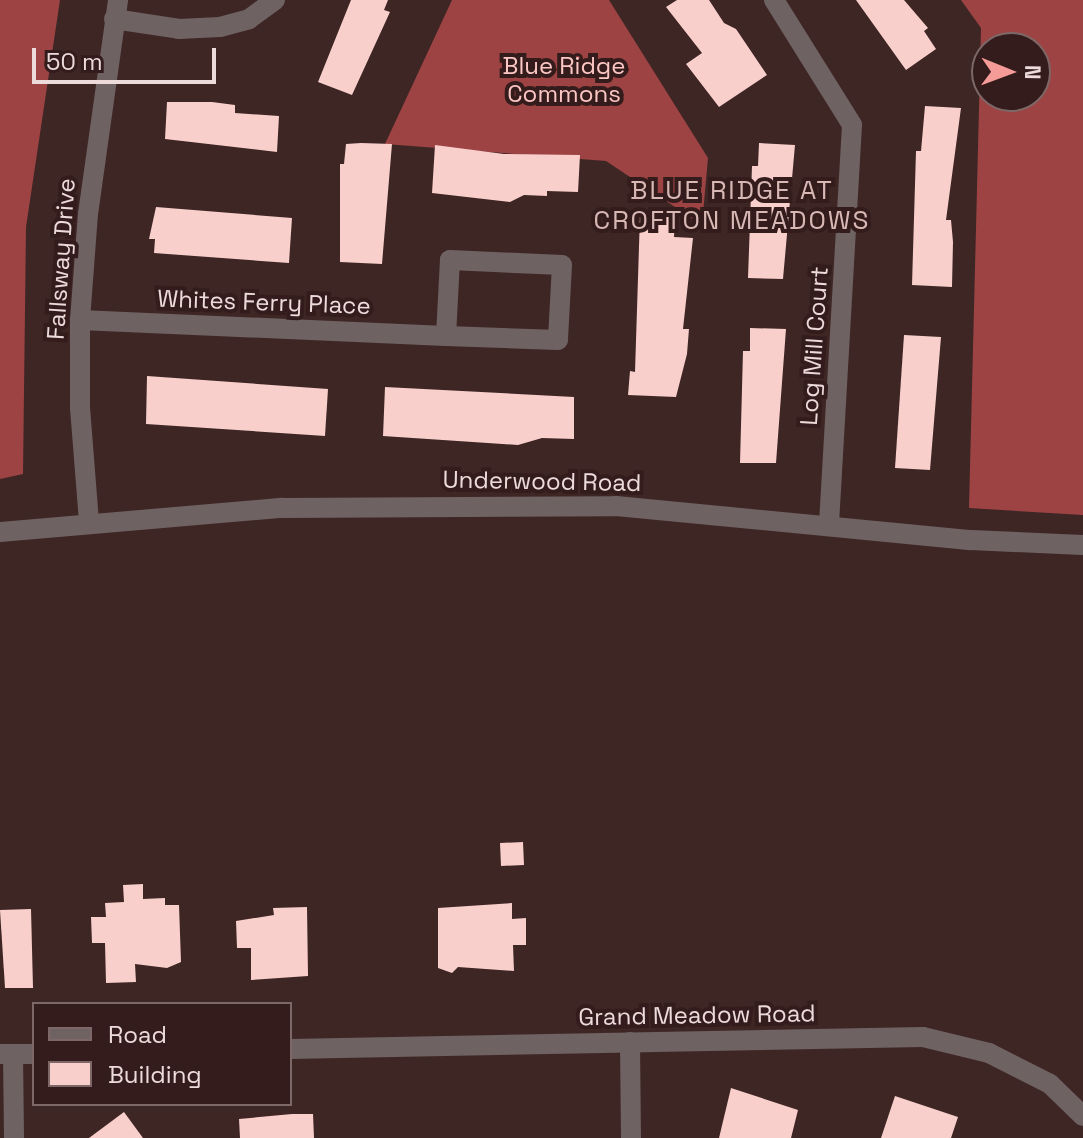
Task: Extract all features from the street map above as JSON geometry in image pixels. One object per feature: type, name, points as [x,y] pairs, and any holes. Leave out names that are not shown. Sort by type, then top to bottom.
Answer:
[{"type":"street","points":[[116,9],[179,29],[220,27],[249,19],[275,0]]},
{"type":"street","name":"Log Mill Court","points":[[774,0],[852,125],[829,526]]},
{"type":"street","name":"Fallsway Drive","points":[[89,522],[80,408],[80,320],[88,214],[116,9]]},
{"type":"street","name":"Whites Ferry Place","points":[[80,320],[446,336],[558,340],[562,265],[450,260],[446,336]]},
{"type":"street","name":"Underwood Road","points":[[0,532],[89,522],[282,508],[616,506],[1083,545]]},
{"type":"street","name":"Grand Meadow Road","points":[[292,1049],[923,1037],[989,1053],[1050,1084],[1083,1116]]},
{"type":"street","points":[[630,1042],[631,1138]]},
{"type":"street","points":[[14,1138],[16,1054]]},
{"type":"green space","points":[[0,0],[60,0],[26,227],[23,474],[0,479]]},
{"type":"green space","name":"Blue Ridge Commons","points":[[452,0],[609,0],[708,158],[702,225],[606,161],[385,144]]},
{"type":"green space","points":[[961,0],[1083,0],[1083,515],[969,508],[979,112],[1051,112],[1051,32],[981,32]]},
{"type":"building","points":[[351,0],[388,0],[384,10],[390,12],[352,95],[318,82]]},
{"type":"building","points":[[677,0],[709,0],[724,23],[736,29],[767,75],[719,107],[686,64],[702,53],[666,7]]},
{"type":"building","points":[[856,0],[904,0],[928,28],[924,31],[936,49],[906,70]]},
{"type":"building","points":[[167,102],[212,102],[235,105],[235,113],[279,116],[277,152],[165,139]]},
{"type":"building","points":[[925,106],[961,108],[946,220],[951,220],[953,242],[952,287],[912,285],[916,151],[921,151]]},
{"type":"building","points":[[759,143],[795,145],[783,279],[748,278],[752,166],[758,166]]},
{"type":"building","points":[[346,144],[392,144],[382,264],[340,262],[340,164],[344,164]]},
{"type":"building","points":[[435,145],[504,154],[580,155],[578,192],[547,191],[547,196],[524,195],[510,202],[432,193]]},
{"type":"building","points":[[156,207],[292,218],[289,263],[154,253],[155,239],[149,239]]},
{"type":"building","points":[[640,215],[675,217],[674,237],[693,238],[683,329],[689,329],[687,354],[676,397],[628,395],[630,371],[635,372]]},
{"type":"building","points":[[750,328],[786,329],[776,463],[740,463],[743,351],[750,351]]},
{"type":"building","points":[[904,335],[941,337],[930,470],[895,468]]},
{"type":"building","points":[[147,376],[328,389],[325,436],[146,424]]},
{"type":"building","points":[[385,387],[574,397],[574,439],[542,438],[518,445],[383,436]]},
{"type":"building","points":[[523,842],[524,865],[501,866],[500,843]]},
{"type":"building","points":[[143,884],[143,899],[165,898],[165,905],[179,905],[181,962],[167,968],[135,964],[136,982],[106,983],[105,943],[92,943],[91,917],[106,917],[105,903],[124,902],[123,885]]},
{"type":"building","points":[[512,903],[512,919],[526,918],[526,945],[513,945],[514,971],[458,967],[452,973],[438,968],[438,908]]},
{"type":"building","points":[[307,907],[308,976],[251,980],[251,948],[237,948],[236,921],[274,915],[273,908]]},
{"type":"building","points":[[31,909],[33,988],[5,988],[0,910]]},
{"type":"building","points":[[731,1088],[798,1110],[791,1138],[719,1138]]},
{"type":"building","points":[[895,1096],[958,1117],[951,1138],[881,1138]]},
{"type":"building","points":[[124,1112],[143,1138],[89,1138]]},
{"type":"building","points":[[313,1114],[314,1138],[240,1138],[239,1119]]},
{"type":"district","name":"BLUE RIDGE AT CROFTON MEADOWS","points":[[732,206]]}]
